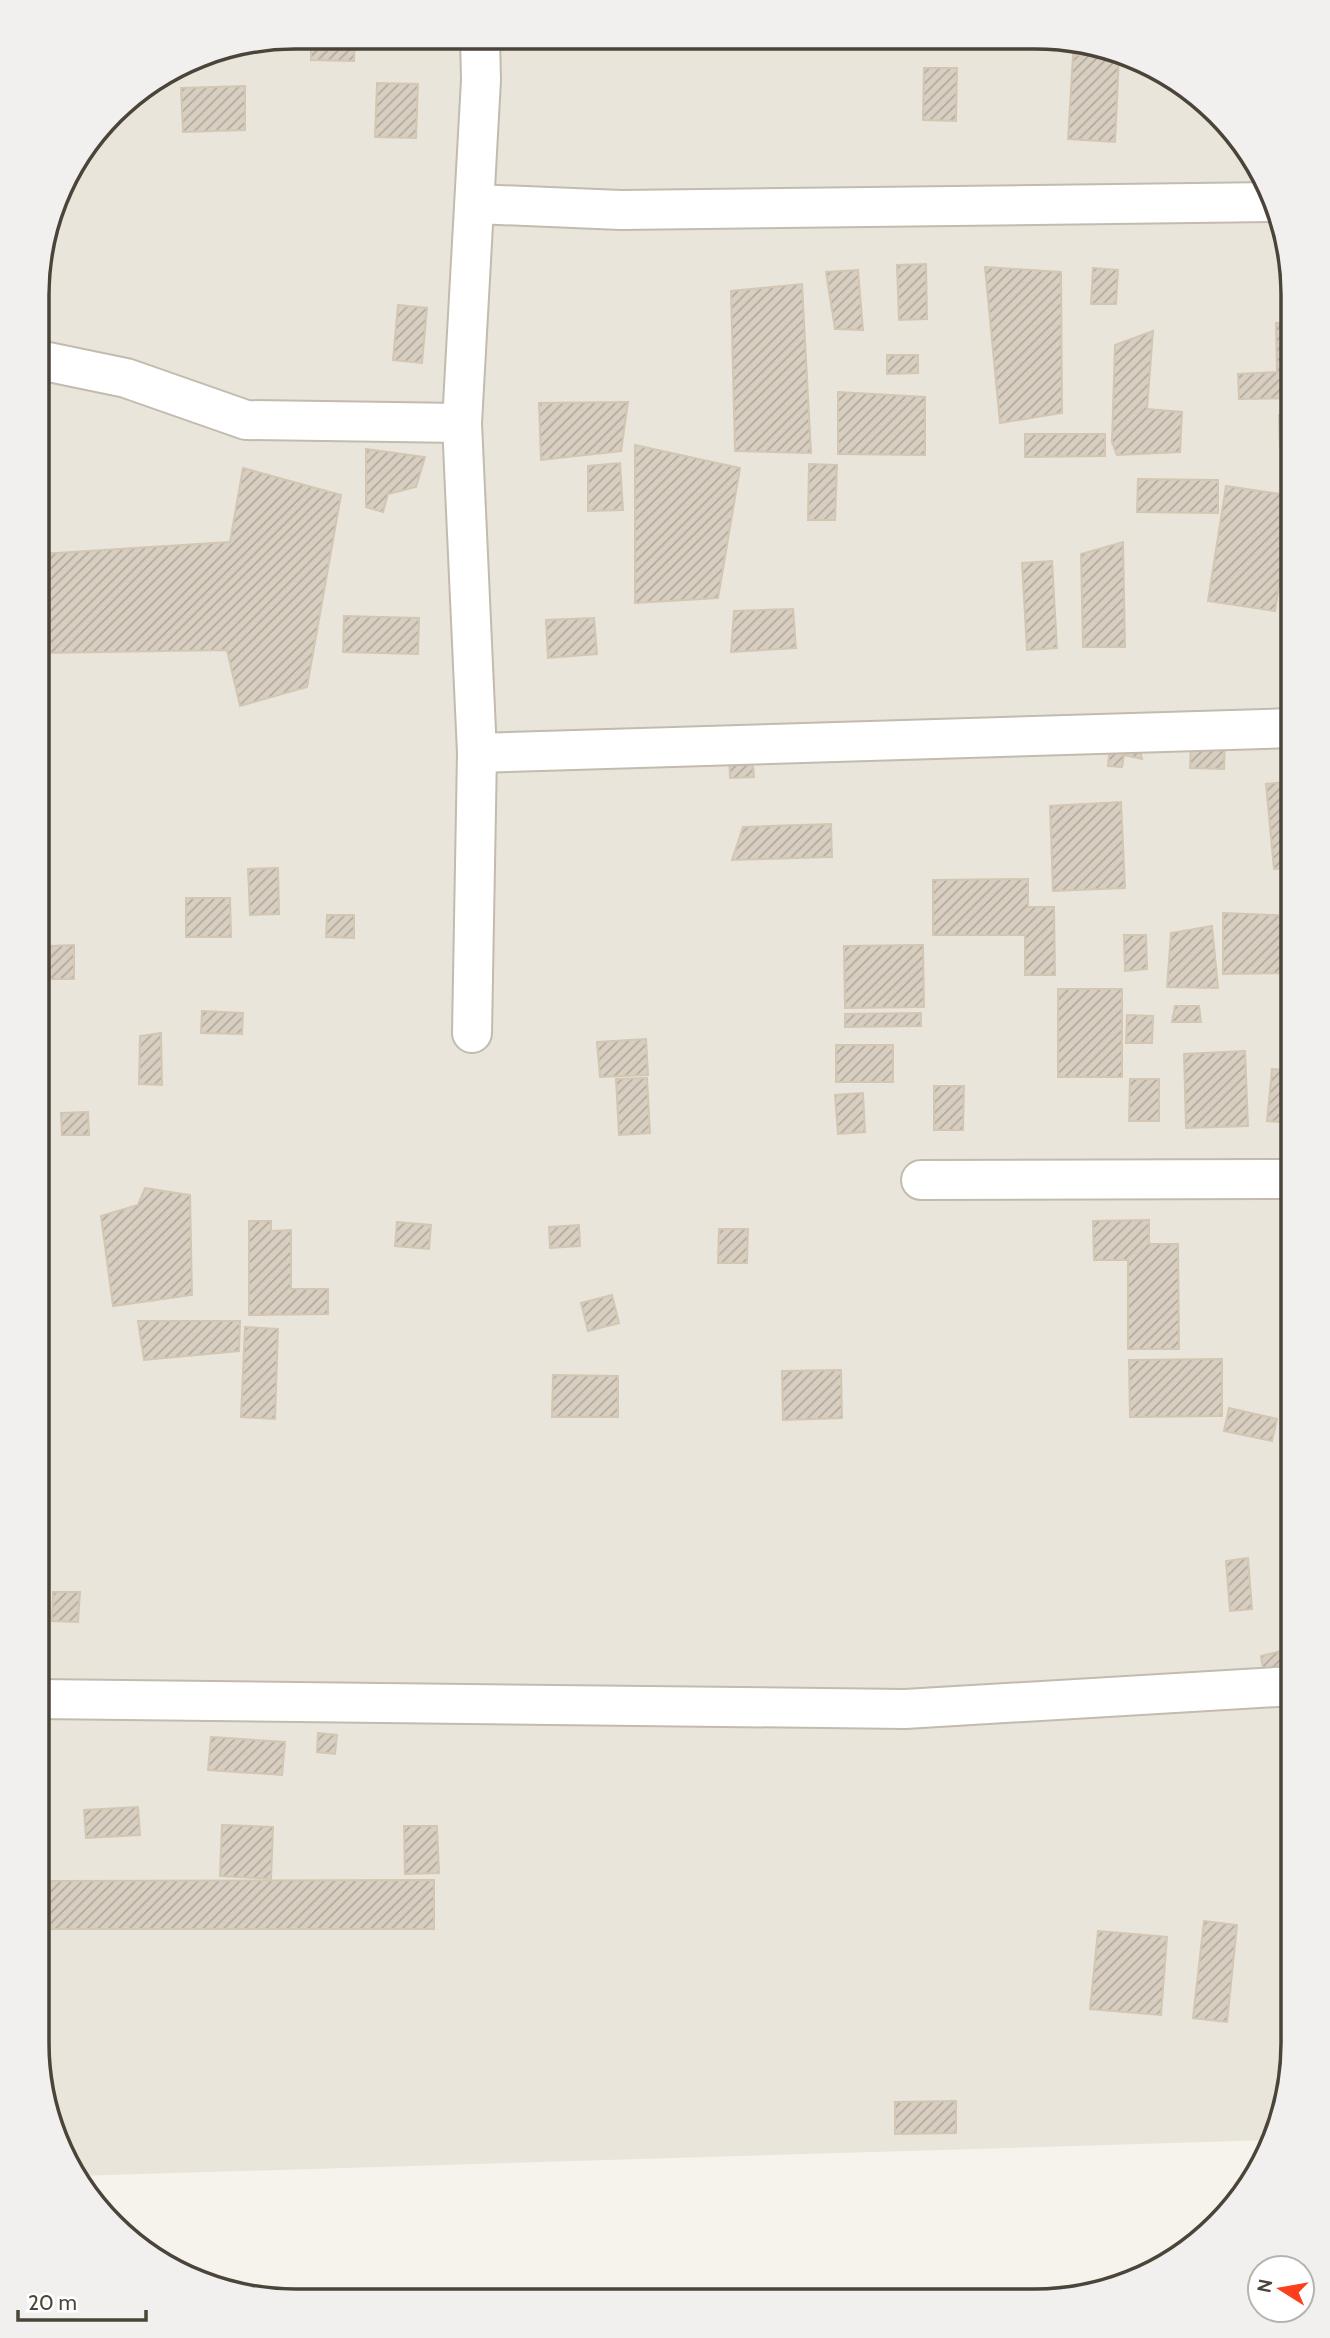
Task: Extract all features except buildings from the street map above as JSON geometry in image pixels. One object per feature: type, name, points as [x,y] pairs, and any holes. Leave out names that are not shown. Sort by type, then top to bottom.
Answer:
[{"type":"street","points":[[472,1033],[477,753],[463,423],[481,80],[480,50]]},
{"type":"street","points":[[474,204],[621,210],[1262,202]]},
{"type":"street","points":[[49,362],[126,378],[246,420],[463,423]]},
{"type":"street","points":[[477,753],[1281,728]]},
{"type":"street","points":[[921,1180],[1280,1179]]},
{"type":"street","points":[[49,1699],[905,1709],[1280,1687]]},
{"type":"shaded area","points":[[279,50],[1067,51],[1098,57],[1144,74],[1185,100],[1209,121],[1230,145],[1256,186],[1273,232],[1281,295],[1280,2059],[1273,2106],[1261,2140],[89,2176],[74,2152],[57,2106],[49,2043],[49,295],[57,232],[82,172],[100,145],[121,121],[145,100],[186,74],[232,57]]}]
